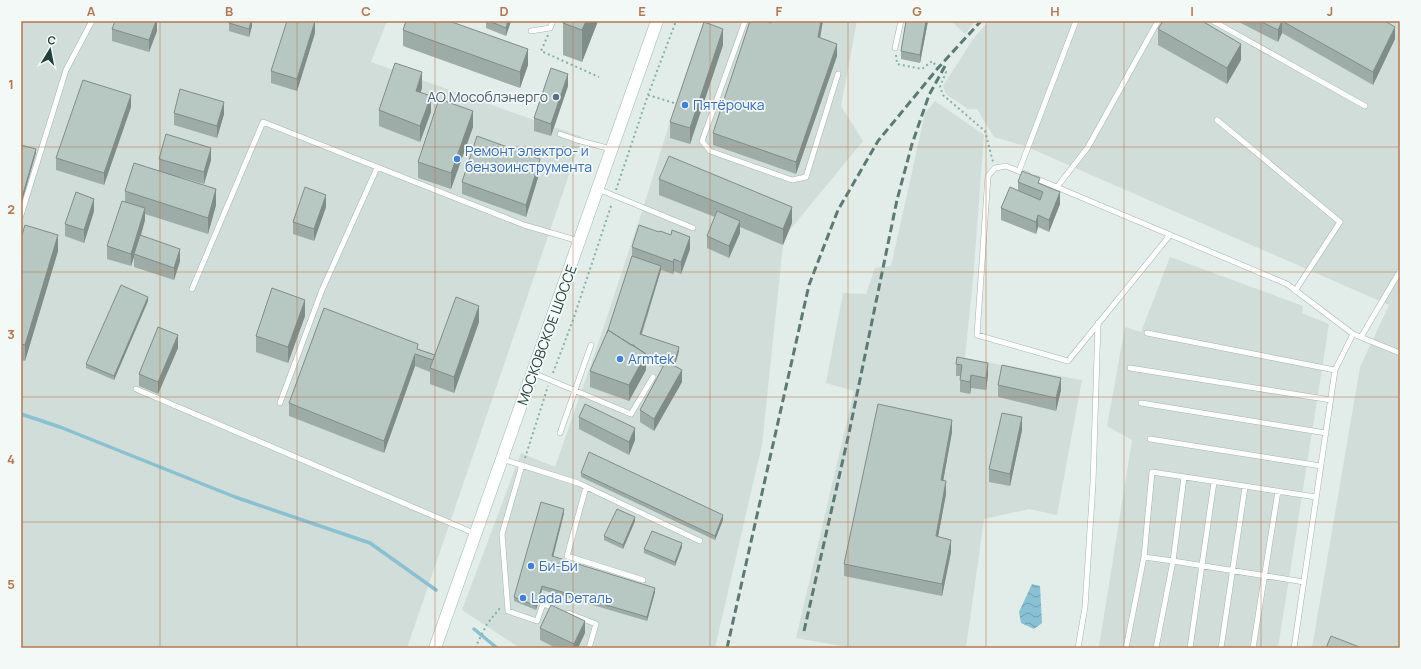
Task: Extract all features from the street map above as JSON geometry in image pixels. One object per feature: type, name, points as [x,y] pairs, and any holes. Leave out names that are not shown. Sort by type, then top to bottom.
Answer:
[{"type":"main road","name":"МОСКОВСКОЕ ШОССЕ","points":[[435,648],[657,21]]},
{"type":"lane","points":[[21,215],[66,70],[92,21]]},
{"type":"lane","points":[[531,31],[550,28],[553,21]]},
{"type":"lane","points":[[745,21],[702,141],[710,151],[792,180],[806,177],[838,74]]},
{"type":"lane","points":[[895,48],[900,21]]},
{"type":"lane","points":[[1019,171],[1076,21]]},
{"type":"lane","points":[[1057,187],[1088,147],[1158,21]]},
{"type":"lane","points":[[1212,21],[1365,106]]},
{"type":"lane","points":[[1217,120],[1340,222],[1295,291]]},
{"type":"lane","points":[[192,289],[263,122],[524,225],[580,241]]},
{"type":"lane","points":[[560,134],[612,150]]},
{"type":"lane","points":[[1170,236],[1068,360],[977,334],[988,176],[995,168],[1006,166],[1287,284],[1353,334],[1400,353]]},
{"type":"lane","points":[[280,403],[322,290],[377,168]]},
{"type":"lane","points":[[598,189],[693,228]]},
{"type":"lane","points":[[1361,337],[1400,271]]},
{"type":"lane","points":[[1078,648],[1085,607],[1093,483],[1098,323]]},
{"type":"lane","points":[[1147,333],[1335,370]]},
{"type":"lane","points":[[1294,648],[1335,370],[1353,334]]},
{"type":"lane","points":[[560,433],[591,345]]},
{"type":"lane","points":[[1130,368],[1331,400]]},
{"type":"lane","points":[[533,374],[631,414],[653,377]]},
{"type":"lane","points":[[136,389],[476,534]]},
{"type":"lane","points":[[1141,403],[1326,433]]},
{"type":"lane","points":[[1150,439],[1321,466]]},
{"type":"lane","points":[[502,459],[578,483],[700,541]]},
{"type":"lane","points":[[522,465],[502,534],[508,611],[537,621],[543,604],[556,609]]},
{"type":"lane","points":[[1126,648],[1144,557],[1152,472],[1316,497]]},
{"type":"lane","points":[[1156,648],[1173,561],[1184,477]]},
{"type":"lane","points":[[1190,648],[1214,482]]},
{"type":"lane","points":[[586,487],[567,556],[642,580]]},
{"type":"lane","points":[[1221,648],[1245,487]]},
{"type":"lane","points":[[1253,648],[1278,491]]},
{"type":"lane","points":[[1144,557],[1304,582]]},
{"type":"lane","points":[[563,612],[596,624],[589,648]]},
{"type":"path","points":[[522,465],[550,381],[573,320],[648,95],[676,21]]},
{"type":"path","points":[[550,28],[541,52],[599,77]]},
{"type":"path","points":[[895,48],[896,64],[922,68],[932,61],[938,68],[946,72],[940,87],[943,95],[985,131],[995,168]]},
{"type":"path","points":[[648,95],[674,103]]},
{"type":"path","points":[[475,648],[487,624],[499,610],[506,594]]},
{"type":"shaded area","points":[[21,21],[387,21],[371,62],[582,137],[407,648],[21,648]]},
{"type":"shaded area","points":[[704,21],[857,21],[841,106],[863,141],[789,231],[783,245],[762,445],[715,648],[520,648],[462,610],[521,453],[555,467],[599,341]]},
{"type":"shaded area","points":[[951,21],[976,21],[965,34]]},
{"type":"shaded area","points":[[989,21],[1400,21],[1400,648],[1312,648],[1360,367],[1389,305],[1025,146],[994,137],[977,109],[968,109],[946,94],[943,86],[973,39]]},
{"type":"shaded area","points":[[935,101],[984,135],[973,280],[965,358],[1082,380],[1057,515],[1029,509],[984,519],[966,648],[853,648],[796,638],[854,391],[826,383],[843,293],[866,294],[875,268],[891,266],[925,113]]},
{"type":"shaded area","points":[[1170,257],[1303,306],[1302,313],[1329,324],[1278,648],[1099,647],[1132,440],[1107,426],[1125,327],[1141,332]]},
{"type":"water","points":[[1032,584],[1040,586],[1042,623],[1034,629],[1021,623],[1019,612]]},
{"type":"building","points":[[115,21],[156,21],[149,40],[112,29]]},
{"type":"building","points":[[229,21],[251,21],[249,29],[229,23]]},
{"type":"building","points":[[287,21],[315,21],[297,79],[271,71]]},
{"type":"building","points":[[406,21],[449,21],[528,49],[520,72],[403,30]]},
{"type":"building","points":[[489,21],[508,21],[506,28]]},
{"type":"building","points":[[563,21],[586,21],[582,30],[563,23]]},
{"type":"building","points":[[750,21],[766,21],[771,23],[771,21],[821,21],[818,37],[837,44],[796,162],[713,133]]},
{"type":"building","points":[[906,21],[926,21],[920,55],[901,51]]},
{"type":"building","points":[[1163,21],[1202,21],[1241,44],[1227,68],[1158,29]]},
{"type":"building","points":[[1260,21],[1282,21],[1278,30]]},
{"type":"building","points":[[1282,21],[1385,21],[1395,27],[1373,72]]},
{"type":"building","points":[[704,22],[723,29],[690,128],[670,122]]},
{"type":"building","points":[[395,63],[422,72],[416,91],[431,96],[420,126],[379,110]]},
{"type":"building","points":[[551,68],[568,74],[551,124],[534,118]]},
{"type":"building","points":[[83,80],[131,95],[104,173],[56,158]]},
{"type":"building","points":[[180,89],[224,102],[217,126],[174,113]]},
{"type":"building","points":[[439,99],[473,111],[451,173],[418,162]]},
{"type":"building","points":[[166,134],[211,148],[204,172],[159,159]]},
{"type":"building","points":[[477,136],[540,159],[526,205],[462,182]]},
{"type":"building","points":[[21,145],[36,149],[21,201]]},
{"type":"building","points":[[669,156],[792,207],[783,229],[659,179]]},
{"type":"building","points":[[134,163],[216,189],[208,218],[125,191]]},
{"type":"building","points":[[1022,171],[1040,178],[1038,183],[1060,192],[1049,220],[1038,215],[1036,222],[1001,208],[1010,187],[1040,200],[1043,192],[1018,182]]},
{"type":"building","points":[[305,187],[326,195],[314,229],[293,222]]},
{"type":"building","points":[[76,192],[94,199],[84,230],[65,224]]},
{"type":"building","points":[[122,201],[145,208],[131,254],[107,246]]},
{"type":"building","points":[[717,211],[740,221],[729,246],[707,236]]},
{"type":"building","points":[[25,225],[58,235],[25,345],[21,344],[21,238]]},
{"type":"building","points":[[639,225],[671,235],[672,230],[690,237],[681,262],[674,259],[673,262],[632,247]]},
{"type":"building","points":[[140,235],[180,249],[174,268],[134,254]]},
{"type":"building","points":[[632,256],[661,266],[640,334],[679,347],[674,365],[666,361],[665,363],[646,356],[646,354],[634,345],[631,345],[608,330],[607,333]]},
{"type":"building","points":[[121,285],[148,297],[114,376],[86,364]]},
{"type":"building","points":[[272,288],[305,300],[288,347],[256,336]]},
{"type":"building","points":[[456,297],[479,306],[454,377],[430,368]]},
{"type":"building","points":[[324,308],[418,344],[417,349],[435,355],[433,360],[415,354],[384,441],[289,403]]},
{"type":"building","points":[[158,327],[178,335],[158,382],[139,374]]},
{"type":"building","points":[[608,330],[646,354],[629,385],[590,371]]},
{"type":"building","points":[[957,357],[988,363],[986,378],[971,375],[970,382],[960,380],[962,365],[956,364]]},
{"type":"building","points":[[666,361],[682,370],[654,419],[640,410]]},
{"type":"building","points":[[1002,365],[1061,378],[1056,398],[998,385]]},
{"type":"building","points":[[585,404],[635,428],[629,442],[579,417]]},
{"type":"building","points":[[878,404],[952,420],[941,480],[946,481],[936,536],[951,540],[942,584],[844,564]]},
{"type":"building","points":[[1002,413],[1022,417],[1010,474],[989,469]]},
{"type":"building","points":[[589,452],[723,515],[715,536],[581,473]]},
{"type":"building","points":[[541,502],[564,509],[552,556],[655,588],[647,617],[542,586],[536,606],[514,597]]},
{"type":"building","points":[[617,509],[635,517],[623,545],[604,536]]},
{"type":"building","points":[[652,531],[682,543],[675,562],[644,549]]},
{"type":"building","points":[[551,605],[585,621],[574,644],[540,628]]},
{"type":"building","points":[[1331,636],[1362,648],[1326,648]]},
{"type":"waterway","points":[[21,414],[60,427],[235,497],[370,543],[436,590]]},
{"type":"waterway","points":[[474,629],[497,648]]},
{"type":"railway","points":[[727,648],[809,285],[838,210],[878,141],[938,68],[981,21]]},
{"type":"railway","points":[[804,631],[849,433],[897,200],[912,144],[929,95],[945,66]]},
{"type":"place","name":"АО Мособлэнерго","points":[[556,97]]},
{"type":"place","name":"Пятёрочка","points":[[685,105]]},
{"type":"place","name":"Ремонт электро- и бензоинструмента","points":[[457,159]]},
{"type":"place","name":"Armtek","points":[[620,359]]},
{"type":"place","name":"Би-Би","points":[[531,566]]},
{"type":"place","name":"Lada Dеталь","points":[[523,598]]}]
